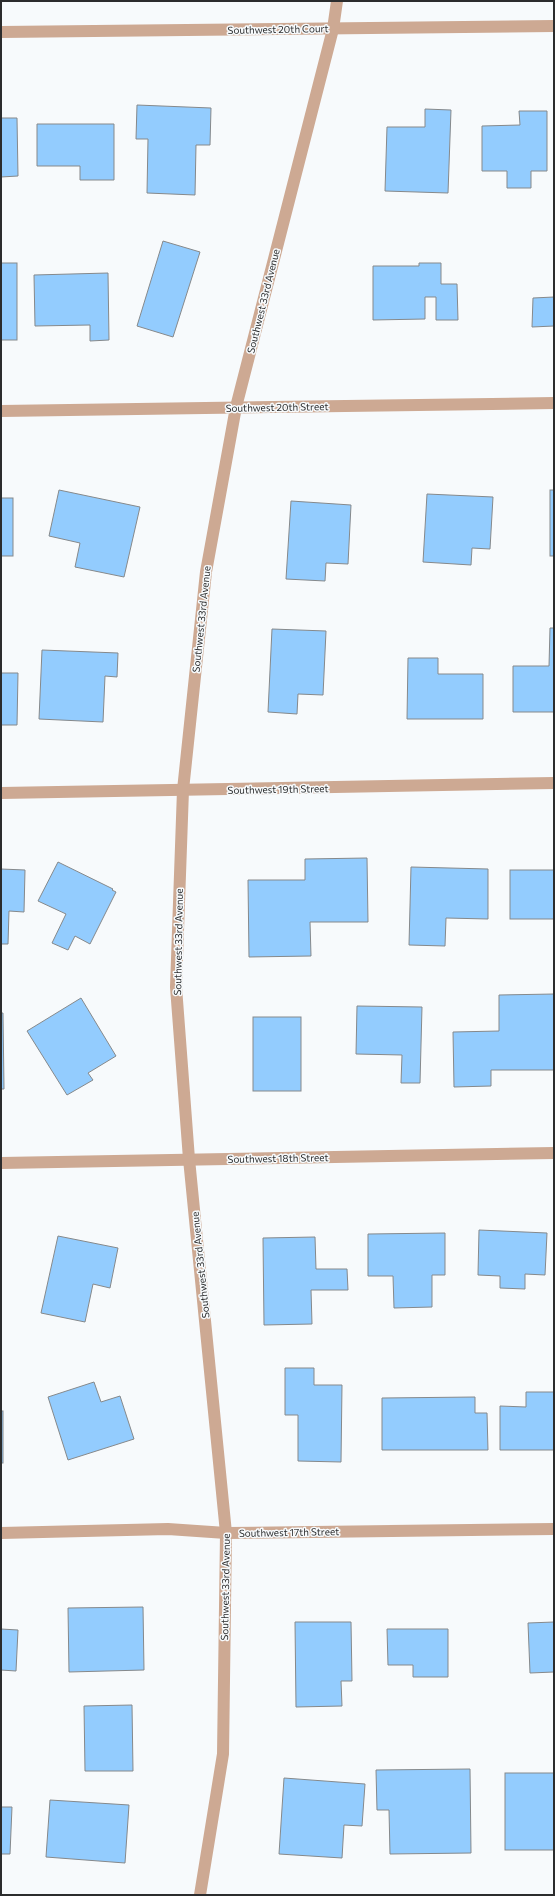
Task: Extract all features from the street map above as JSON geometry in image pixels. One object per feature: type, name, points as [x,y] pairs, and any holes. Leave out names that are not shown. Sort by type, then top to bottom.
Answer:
[{"type":"street","name":"Southwest 33rd Avenue","points":[[200,1895],[223,1754],[226,1533],[189,1159],[176,986],[183,790],[206,572],[236,407],[333,28],[337,1]]},
{"type":"street","name":"Southwest 20th Court","points":[[1,32],[554,26]]},
{"type":"street","name":"Southwest 20th Street","points":[[1,411],[554,403]]},
{"type":"street","name":"Southwest 19th Street","points":[[1,793],[554,783]]},
{"type":"street","name":"Southwest 18th Street","points":[[1,1162],[554,1152]]},
{"type":"street","name":"Southwest 17th Street","points":[[1,1533],[168,1529],[226,1533],[554,1529]]},
{"type":"building","points":[[137,105],[211,108],[210,145],[196,145],[195,195],[147,193],[148,139],[136,139]]},
{"type":"building","points":[[425,109],[451,110],[448,193],[385,191],[387,127],[425,127]]},
{"type":"building","points":[[519,111],[547,111],[547,171],[531,171],[531,188],[507,188],[507,171],[482,171],[482,126],[520,125]]},
{"type":"building","points":[[1,118],[17,118],[18,176],[1,177]]},
{"type":"building","points":[[37,124],[114,124],[114,180],[80,180],[80,166],[37,166]]},
{"type":"building","points":[[163,241],[200,252],[173,337],[137,326]]},
{"type":"building","points":[[1,263],[17,263],[17,340],[1,340]]},
{"type":"building","points":[[419,263],[441,263],[441,284],[457,284],[458,320],[436,320],[436,297],[425,297],[425,319],[373,320],[373,266],[419,266]]},
{"type":"building","points":[[108,273],[109,340],[90,341],[90,325],[35,326],[34,275]]},
{"type":"building","points":[[554,297],[554,326],[532,327],[533,298]]},
{"type":"building","points":[[59,490],[140,507],[124,577],[75,567],[80,543],[49,536]]},
{"type":"building","points":[[550,490],[554,490],[554,556],[550,556]]},
{"type":"building","points":[[427,494],[493,497],[490,549],[472,548],[471,565],[423,562]]},
{"type":"building","points":[[1,498],[13,498],[13,556],[1,556]]},
{"type":"building","points":[[291,501],[351,505],[348,564],[326,563],[325,581],[286,579]]},
{"type":"building","points":[[550,628],[554,628],[554,712],[513,712],[513,666],[549,666]]},
{"type":"building","points":[[272,629],[326,631],[323,695],[298,694],[297,714],[268,712]]},
{"type":"building","points":[[42,650],[118,653],[117,677],[105,676],[103,722],[39,719]]},
{"type":"building","points":[[408,658],[438,658],[438,674],[483,674],[483,719],[407,719]]},
{"type":"building","points":[[1,673],[18,673],[17,725],[1,725]]},
{"type":"building","points":[[367,858],[368,922],[310,922],[311,956],[249,957],[248,880],[305,880],[305,859]]},
{"type":"building","points":[[58,862],[113,889],[112,890],[116,892],[90,944],[75,936],[68,950],[52,943],[66,914],[38,901]]},
{"type":"building","points":[[411,867],[488,869],[488,919],[446,918],[445,946],[409,945]]},
{"type":"building","points":[[1,869],[25,870],[24,912],[9,911],[8,944],[1,944]]},
{"type":"building","points":[[510,870],[554,870],[554,919],[510,919]]},
{"type":"building","points":[[554,994],[554,1070],[491,1070],[491,1086],[454,1087],[453,1032],[499,1031],[499,995]]},
{"type":"building","points":[[81,998],[116,1056],[88,1073],[93,1080],[67,1095],[27,1031]]},
{"type":"building","points":[[357,1006],[422,1007],[420,1083],[401,1083],[402,1055],[356,1054]]},
{"type":"building","points":[[1,1013],[3,1013],[4,1089],[1,1089]]},
{"type":"building","points":[[253,1017],[301,1017],[301,1091],[253,1091]]},
{"type":"building","points":[[479,1230],[547,1233],[545,1275],[525,1274],[525,1289],[500,1288],[500,1276],[478,1275]]},
{"type":"building","points":[[445,1233],[445,1275],[432,1275],[432,1307],[394,1308],[393,1276],[368,1276],[368,1234]]},
{"type":"building","points":[[58,1236],[118,1248],[110,1288],[93,1284],[85,1322],[41,1313]]},
{"type":"building","points":[[315,1237],[316,1269],[347,1269],[348,1290],[311,1290],[312,1324],[264,1325],[263,1238]]},
{"type":"building","points":[[285,1368],[314,1368],[314,1385],[342,1385],[341,1462],[298,1461],[298,1415],[285,1415]]},
{"type":"building","points":[[94,1382],[101,1402],[120,1396],[134,1439],[68,1460],[48,1397]]},
{"type":"building","points":[[526,1392],[554,1392],[554,1450],[500,1450],[500,1406],[526,1407]]},
{"type":"building","points":[[475,1397],[475,1413],[487,1413],[488,1450],[382,1450],[382,1398]]},
{"type":"building","points":[[1,1411],[3,1411],[3,1463],[1,1463]]},
{"type":"building","points":[[143,1607],[144,1670],[69,1672],[68,1608]]},
{"type":"building","points":[[295,1622],[351,1622],[352,1681],[341,1681],[342,1706],[296,1707]]},
{"type":"building","points":[[554,1622],[554,1672],[530,1673],[528,1623]]},
{"type":"building","points":[[1,1629],[18,1630],[16,1671],[1,1670]]},
{"type":"building","points":[[387,1629],[448,1629],[448,1677],[413,1677],[413,1665],[388,1665]]},
{"type":"building","points":[[132,1705],[133,1771],[85,1771],[84,1706]]},
{"type":"building","points":[[470,1769],[471,1853],[390,1854],[389,1810],[377,1810],[376,1770]]},
{"type":"building","points":[[505,1773],[554,1773],[554,1850],[505,1850]]},
{"type":"building","points":[[284,1778],[365,1784],[362,1826],[344,1825],[342,1858],[279,1854]]},
{"type":"building","points":[[50,1800],[129,1805],[125,1863],[46,1857]]},
{"type":"building","points":[[1,1807],[12,1807],[10,1854],[1,1854]]}]
